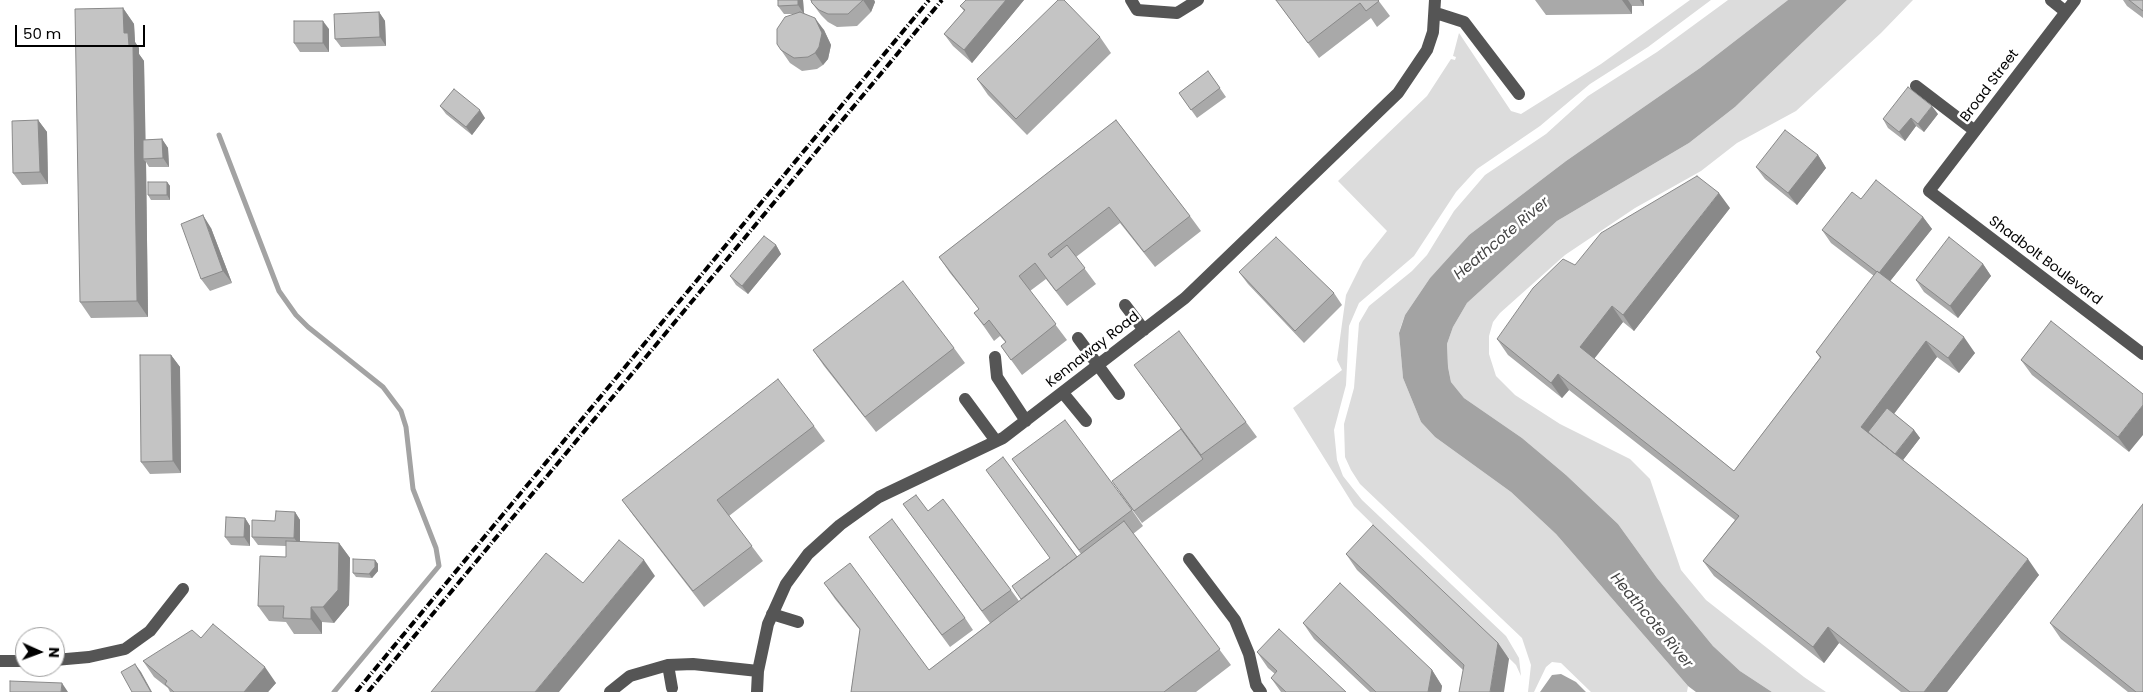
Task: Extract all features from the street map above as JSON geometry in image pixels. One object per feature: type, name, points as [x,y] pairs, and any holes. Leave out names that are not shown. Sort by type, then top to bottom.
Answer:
[{"type":"street","points":[[1131,0],[1137,10],[1177,13],[1198,0]]},
{"type":"street","points":[[2051,0],[2066,12]]},
{"type":"street","name":"Broad Street","points":[[1929,191],[2075,0]]},
{"type":"street","points":[[1435,6],[1464,22],[1519,94]]},
{"type":"street","name":"Kennaway Road","points":[[757,692],[758,671],[768,624],[786,584],[808,554],[840,525],[878,497],[996,441],[1098,366],[1185,298],[1398,93],[1427,50],[1433,32],[1435,6]]},
{"type":"street","points":[[1916,86],[1975,131]]},
{"type":"street","name":"Shadbolt Boulevard","points":[[1929,191],[2143,354]]},
{"type":"street","points":[[1125,305],[1144,330]]},
{"type":"street","points":[[1078,338],[1119,394]]},
{"type":"street","points":[[995,357],[997,377],[1026,420]]},
{"type":"street","points":[[1062,393],[1086,421]]},
{"type":"street","points":[[966,399],[996,441]]},
{"type":"street","points":[[1189,559],[1235,620],[1249,654],[1256,686],[1261,692]]},
{"type":"street","points":[[65,659],[89,657],[125,648],[150,631],[184,589]]},
{"type":"street","points":[[772,614],[798,622]]},
{"type":"street","points":[[0,661],[15,661]]},
{"type":"street","points":[[610,692],[630,676],[668,665],[693,664],[758,671]]},
{"type":"street","points":[[668,665],[672,688]]},
{"type":"shaded area","points":[[1690,0],[1711,0],[1648,47],[1590,84],[1540,126],[1477,169],[1456,192],[1414,256],[1359,303],[1349,326],[1346,385],[1334,430],[1337,460],[1343,476],[1362,500],[1506,636],[1519,658],[1521,676],[1516,665],[1354,506],[1293,408],[1342,370],[1337,360],[1346,295],[1363,261],[1387,231],[1338,181],[1427,96],[1451,59],[1455,60],[1456,57],[1453,56],[1459,33],[1511,111],[1521,114],[1601,64]]},
{"type":"shaded area","points":[[1728,0],[1788,0],[1700,68],[1566,161],[1469,235],[1430,278],[1405,315],[1401,326],[1399,333],[1403,378],[1421,422],[1435,437],[1511,492],[1556,534],[1688,686],[1687,692],[1591,692],[1561,663],[1552,662],[1546,667],[1534,692],[1528,692],[1531,665],[1522,638],[1360,484],[1345,457],[1344,424],[1354,388],[1359,323],[1369,306],[1412,271],[1427,255],[1454,211],[1485,175],[1546,134],[1588,96],[1657,52]]},
{"type":"shaded area","points":[[1847,0],[1913,0],[1881,33],[1796,111],[1737,143],[1701,171],[1635,208],[1565,255],[1500,313],[1493,322],[1489,336],[1489,354],[1496,376],[1515,395],[1560,424],[1630,459],[1650,479],[1681,570],[1706,600],[1826,692],[1772,692],[1740,671],[1713,646],[1657,578],[1618,524],[1566,475],[1522,438],[1464,398],[1451,382],[1447,344],[1453,327],[1467,303],[1557,221],[1689,143],[1735,107]]},
{"type":"water","name":"Heathcote River","points":[[1788,0],[1847,0],[1735,107],[1689,143],[1557,221],[1467,303],[1453,327],[1447,344],[1451,382],[1464,398],[1522,438],[1566,475],[1618,524],[1657,578],[1713,646],[1740,671],[1772,692],[1696,692],[1688,686],[1556,534],[1511,492],[1435,437],[1421,422],[1403,378],[1399,333],[1405,315],[1430,278],[1469,235],[1566,161],[1700,68]]},
{"type":"water","points":[[1561,674],[1576,682],[1586,692],[1540,692],[1552,675]]},
{"type":"building","points":[[778,0],[798,0],[798,5],[778,6]]},
{"type":"building","points":[[811,0],[863,0],[848,14],[828,14],[819,10]]},
{"type":"building","points":[[966,0],[1006,0],[964,50],[944,34],[965,10],[960,6]]},
{"type":"building","points":[[1058,0],[1064,0],[1100,37],[1016,119],[977,79]]},
{"type":"building","points":[[1276,0],[1379,1],[1366,11],[1360,3],[1308,43]]},
{"type":"building","points":[[2129,0],[2143,0],[2143,11]]},
{"type":"building","points":[[123,8],[124,33],[128,33],[129,46],[133,46],[137,301],[80,302],[75,9]]},
{"type":"building","points":[[379,12],[380,37],[335,39],[334,14]]},
{"type":"building","points":[[800,12],[815,18],[822,33],[819,47],[815,53],[808,57],[794,58],[781,50],[777,44],[777,29],[785,17]]},
{"type":"building","points":[[294,21],[323,21],[323,43],[294,43]]},
{"type":"building","points":[[1208,71],[1220,88],[1191,110],[1179,93]]},
{"type":"building","points":[[1908,87],[1932,106],[1918,124],[1911,118],[1899,132],[1883,119]]},
{"type":"building","points":[[454,89],[480,110],[466,127],[440,106]]},
{"type":"building","points":[[38,120],[40,172],[13,173],[12,121]]},
{"type":"building","points":[[1116,120],[1190,216],[1144,252],[1109,207],[1048,254],[1051,258],[1067,245],[1085,268],[1056,291],[1035,263],[1019,276],[1056,324],[1011,360],[1001,346],[1006,342],[989,320],[984,325],[974,313],[979,309],[939,257]]},
{"type":"building","points":[[1785,130],[1818,155],[1788,193],[1756,167]]},
{"type":"building","points":[[162,139],[163,158],[143,159],[143,140]]},
{"type":"building","points":[[1697,176],[1719,193],[1623,315],[1612,306],[1580,347],[1734,471],[1821,357],[1816,352],[1877,271],[1964,337],[1948,358],[1926,341],[1861,427],[2028,559],[1924,692],[1910,692],[1828,627],[1813,647],[1703,561],[1739,516],[1558,374],[1551,383],[1497,339],[1533,288],[1563,259],[1575,265],[1601,233]]},
{"type":"building","points":[[1876,180],[1923,217],[1879,273],[1822,230],[1852,192],[1861,199]]},
{"type":"building","points":[[148,182],[167,182],[167,195],[148,195]]},
{"type":"building","points":[[203,215],[223,271],[201,279],[181,224]]},
{"type":"building","points":[[764,236],[776,245],[742,286],[730,276]]},
{"type":"building","points":[[1276,237],[1334,293],[1295,331],[1239,272]]},
{"type":"building","points":[[1949,237],[1983,264],[1950,306],[1916,280]]},
{"type":"building","points":[[903,281],[954,348],[865,417],[813,350]]},
{"type":"building","points":[[2051,321],[2143,394],[2143,405],[2118,437],[2021,360]]},
{"type":"building","points":[[1179,331],[1246,422],[1201,455],[1134,365]]},
{"type":"building","points":[[140,355],[171,355],[173,461],[141,462]]},
{"type":"building","points":[[778,379],[814,426],[717,500],[752,546],[693,591],[622,500]]},
{"type":"building","points":[[1887,408],[1914,430],[1895,454],[1868,432]]},
{"type":"building","points":[[1065,420],[1132,510],[1079,550],[1012,459]]},
{"type":"building","points":[[1181,429],[1203,459],[1134,511],[1112,481]]},
{"type":"building","points":[[1003,457],[1077,557],[1021,599],[1012,586],[1050,558],[986,470]]},
{"type":"building","points":[[916,495],[928,511],[943,499],[1011,590],[982,611],[903,504]]},
{"type":"building","points":[[2143,504],[2143,692],[2136,692],[2050,623]]},
{"type":"building","points":[[276,511],[295,512],[294,538],[252,537],[252,520],[275,521]]},
{"type":"building","points":[[226,517],[245,518],[244,537],[225,537]]},
{"type":"building","points":[[892,519],[965,618],[942,635],[869,537]]},
{"type":"building","points":[[1124,521],[1220,649],[1164,692],[851,692],[860,629],[824,583],[850,563],[929,670]]},
{"type":"building","points":[[1373,525],[1498,643],[1490,692],[1459,692],[1464,665],[1346,554]]},
{"type":"building","points":[[619,540],[644,560],[535,692],[431,692],[546,553],[583,583]]},
{"type":"building","points":[[286,541],[339,543],[338,590],[323,607],[311,607],[311,619],[283,618],[284,606],[258,606],[260,556],[286,557]]},
{"type":"building","points":[[353,559],[375,560],[375,567],[369,574],[353,573]]},
{"type":"building","points":[[1340,583],[1432,670],[1428,692],[1376,692],[1303,623]]},
{"type":"building","points":[[213,624],[265,667],[244,692],[174,692],[165,684],[167,681],[143,661],[192,630],[201,638]]},
{"type":"building","points":[[1279,629],[1346,692],[1286,692],[1271,678],[1277,671],[1257,652]]},
{"type":"building","points":[[135,664],[151,692],[132,692],[121,672]]},
{"type":"building","points":[[10,681],[62,683],[61,692],[10,692]]},
{"type":"waterway","points":[[219,135],[279,291],[296,315],[308,327],[383,387],[401,411],[406,427],[413,489],[436,548],[439,566],[334,692]]},
{"type":"railway","points":[[356,692],[929,0]]},
{"type":"railway","points":[[368,692],[942,0]]}]
